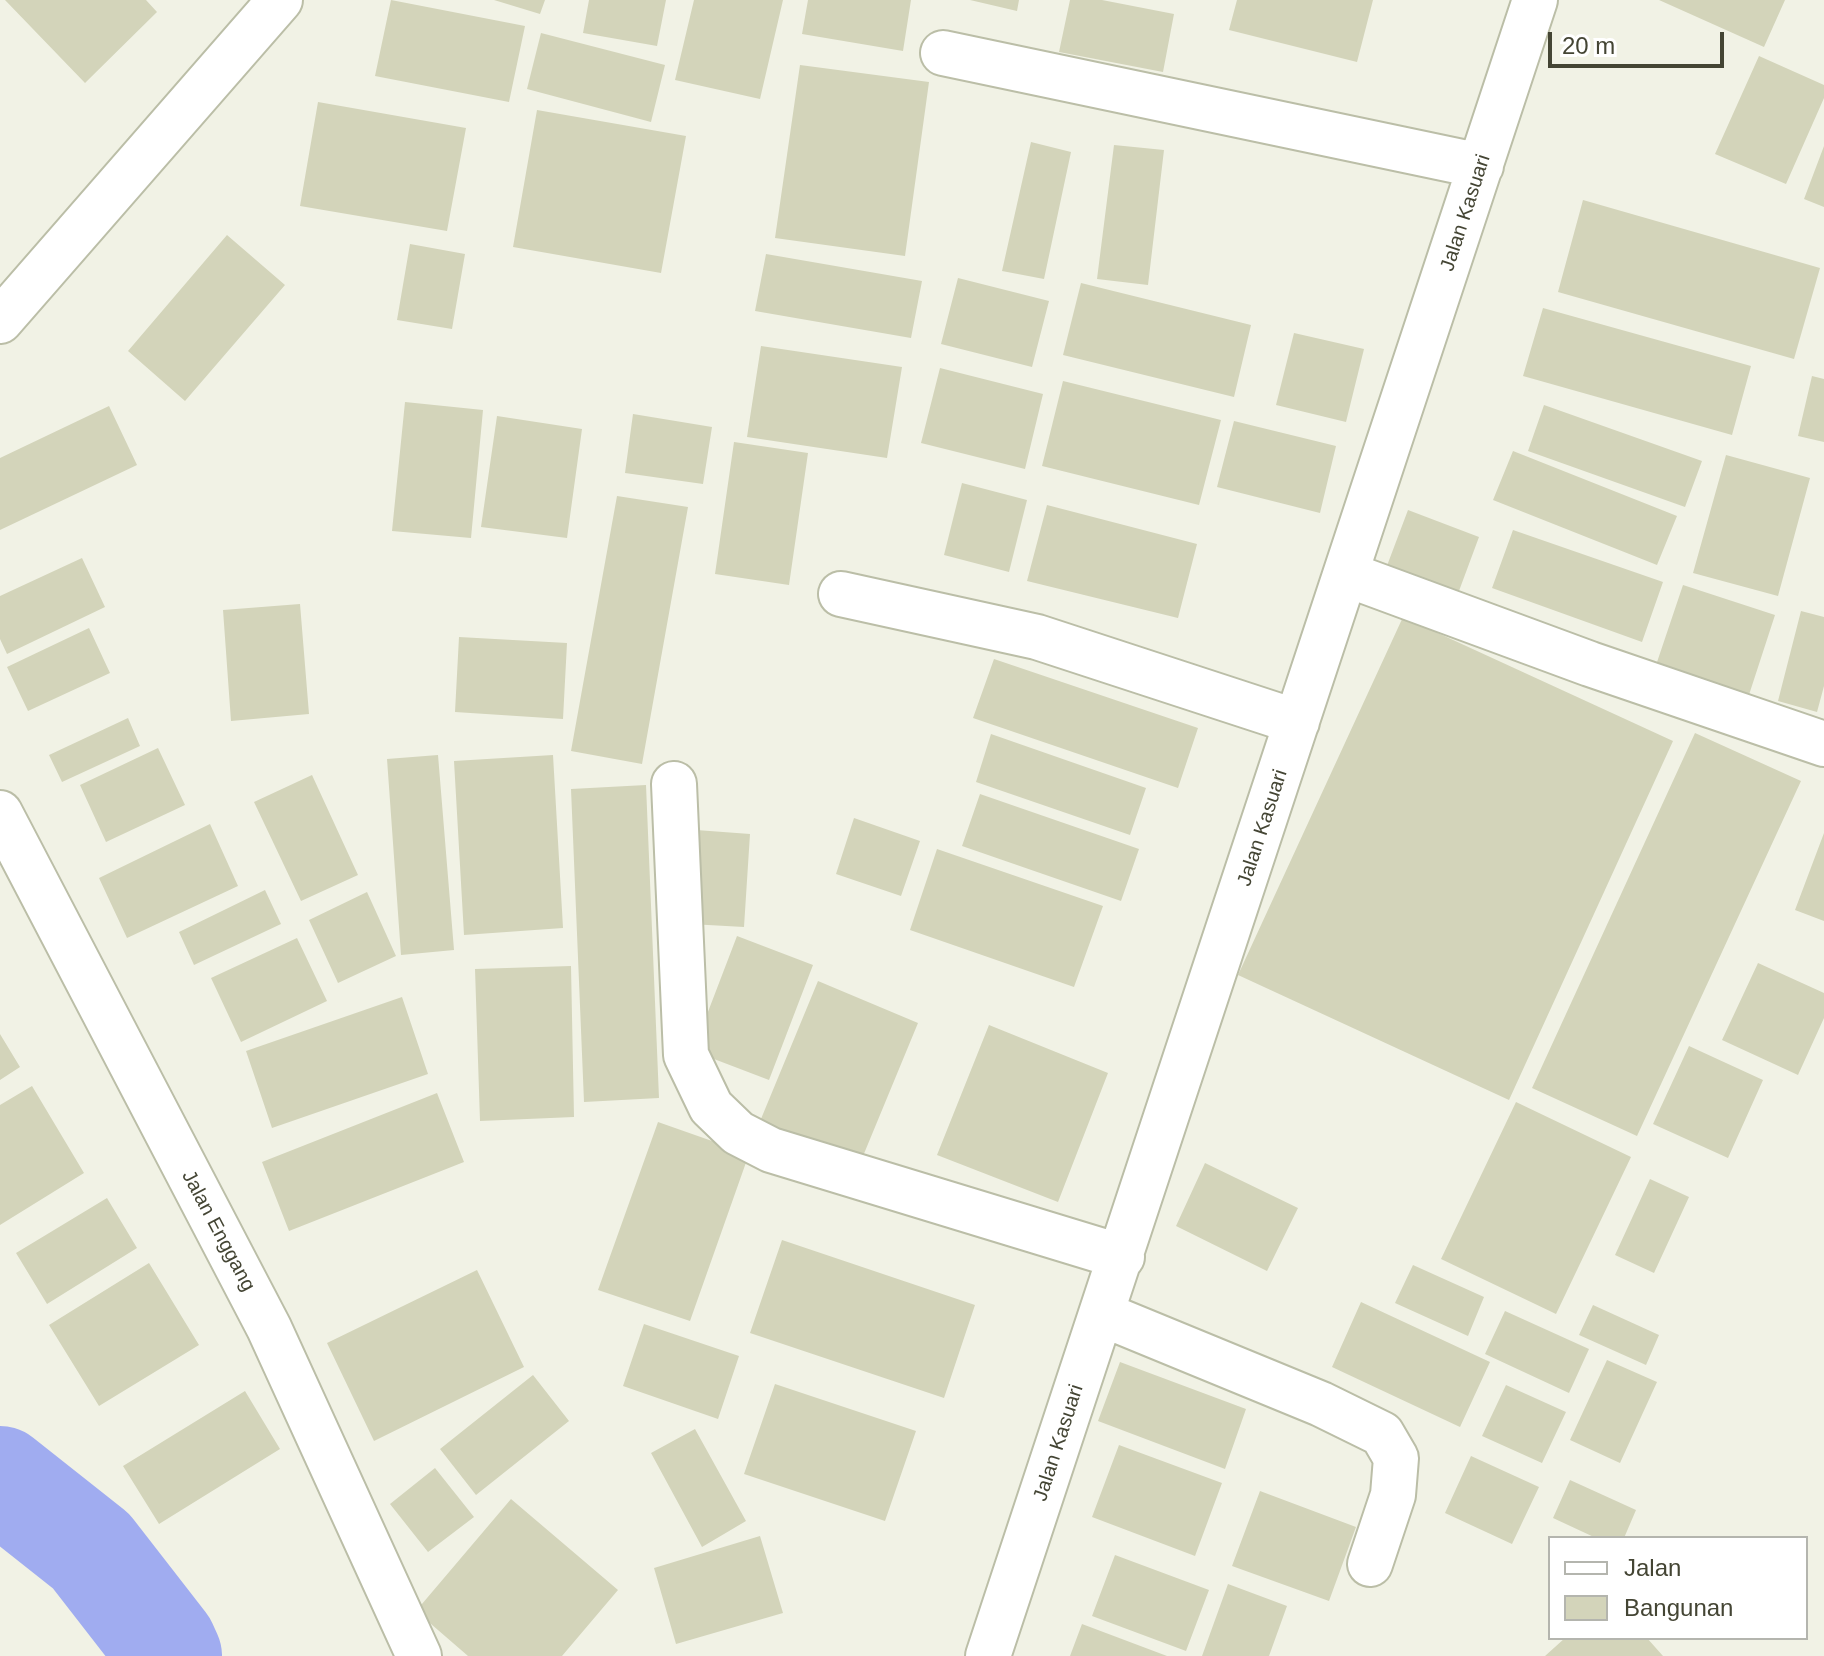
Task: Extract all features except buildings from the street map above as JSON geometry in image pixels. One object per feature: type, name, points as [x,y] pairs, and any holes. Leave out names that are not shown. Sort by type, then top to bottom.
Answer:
[{"type":"street","points":[[0,321],[280,0]]},
{"type":"street","name":"Jalan Kasuari","points":[[988,1656],[1535,0]]},
{"type":"street","points":[[943,53],[1481,166]]},
{"type":"street","points":[[1346,574],[1590,664],[1824,744]]},
{"type":"street","points":[[841,594],[1037,637],[1297,722]]},
{"type":"street","points":[[674,784],[686,1055],[711,1107],[738,1133],[771,1150],[1122,1257]]},
{"type":"street","name":"Jalan Enggang","points":[[0,813],[269,1328],[419,1656]]},
{"type":"street","points":[[1102,1314],[1321,1404],[1382,1434],[1396,1458],[1393,1495],[1370,1564]]},
{"type":"waterway","points":[[0,1479],[91,1551],[164,1645],[169,1656]]}]
